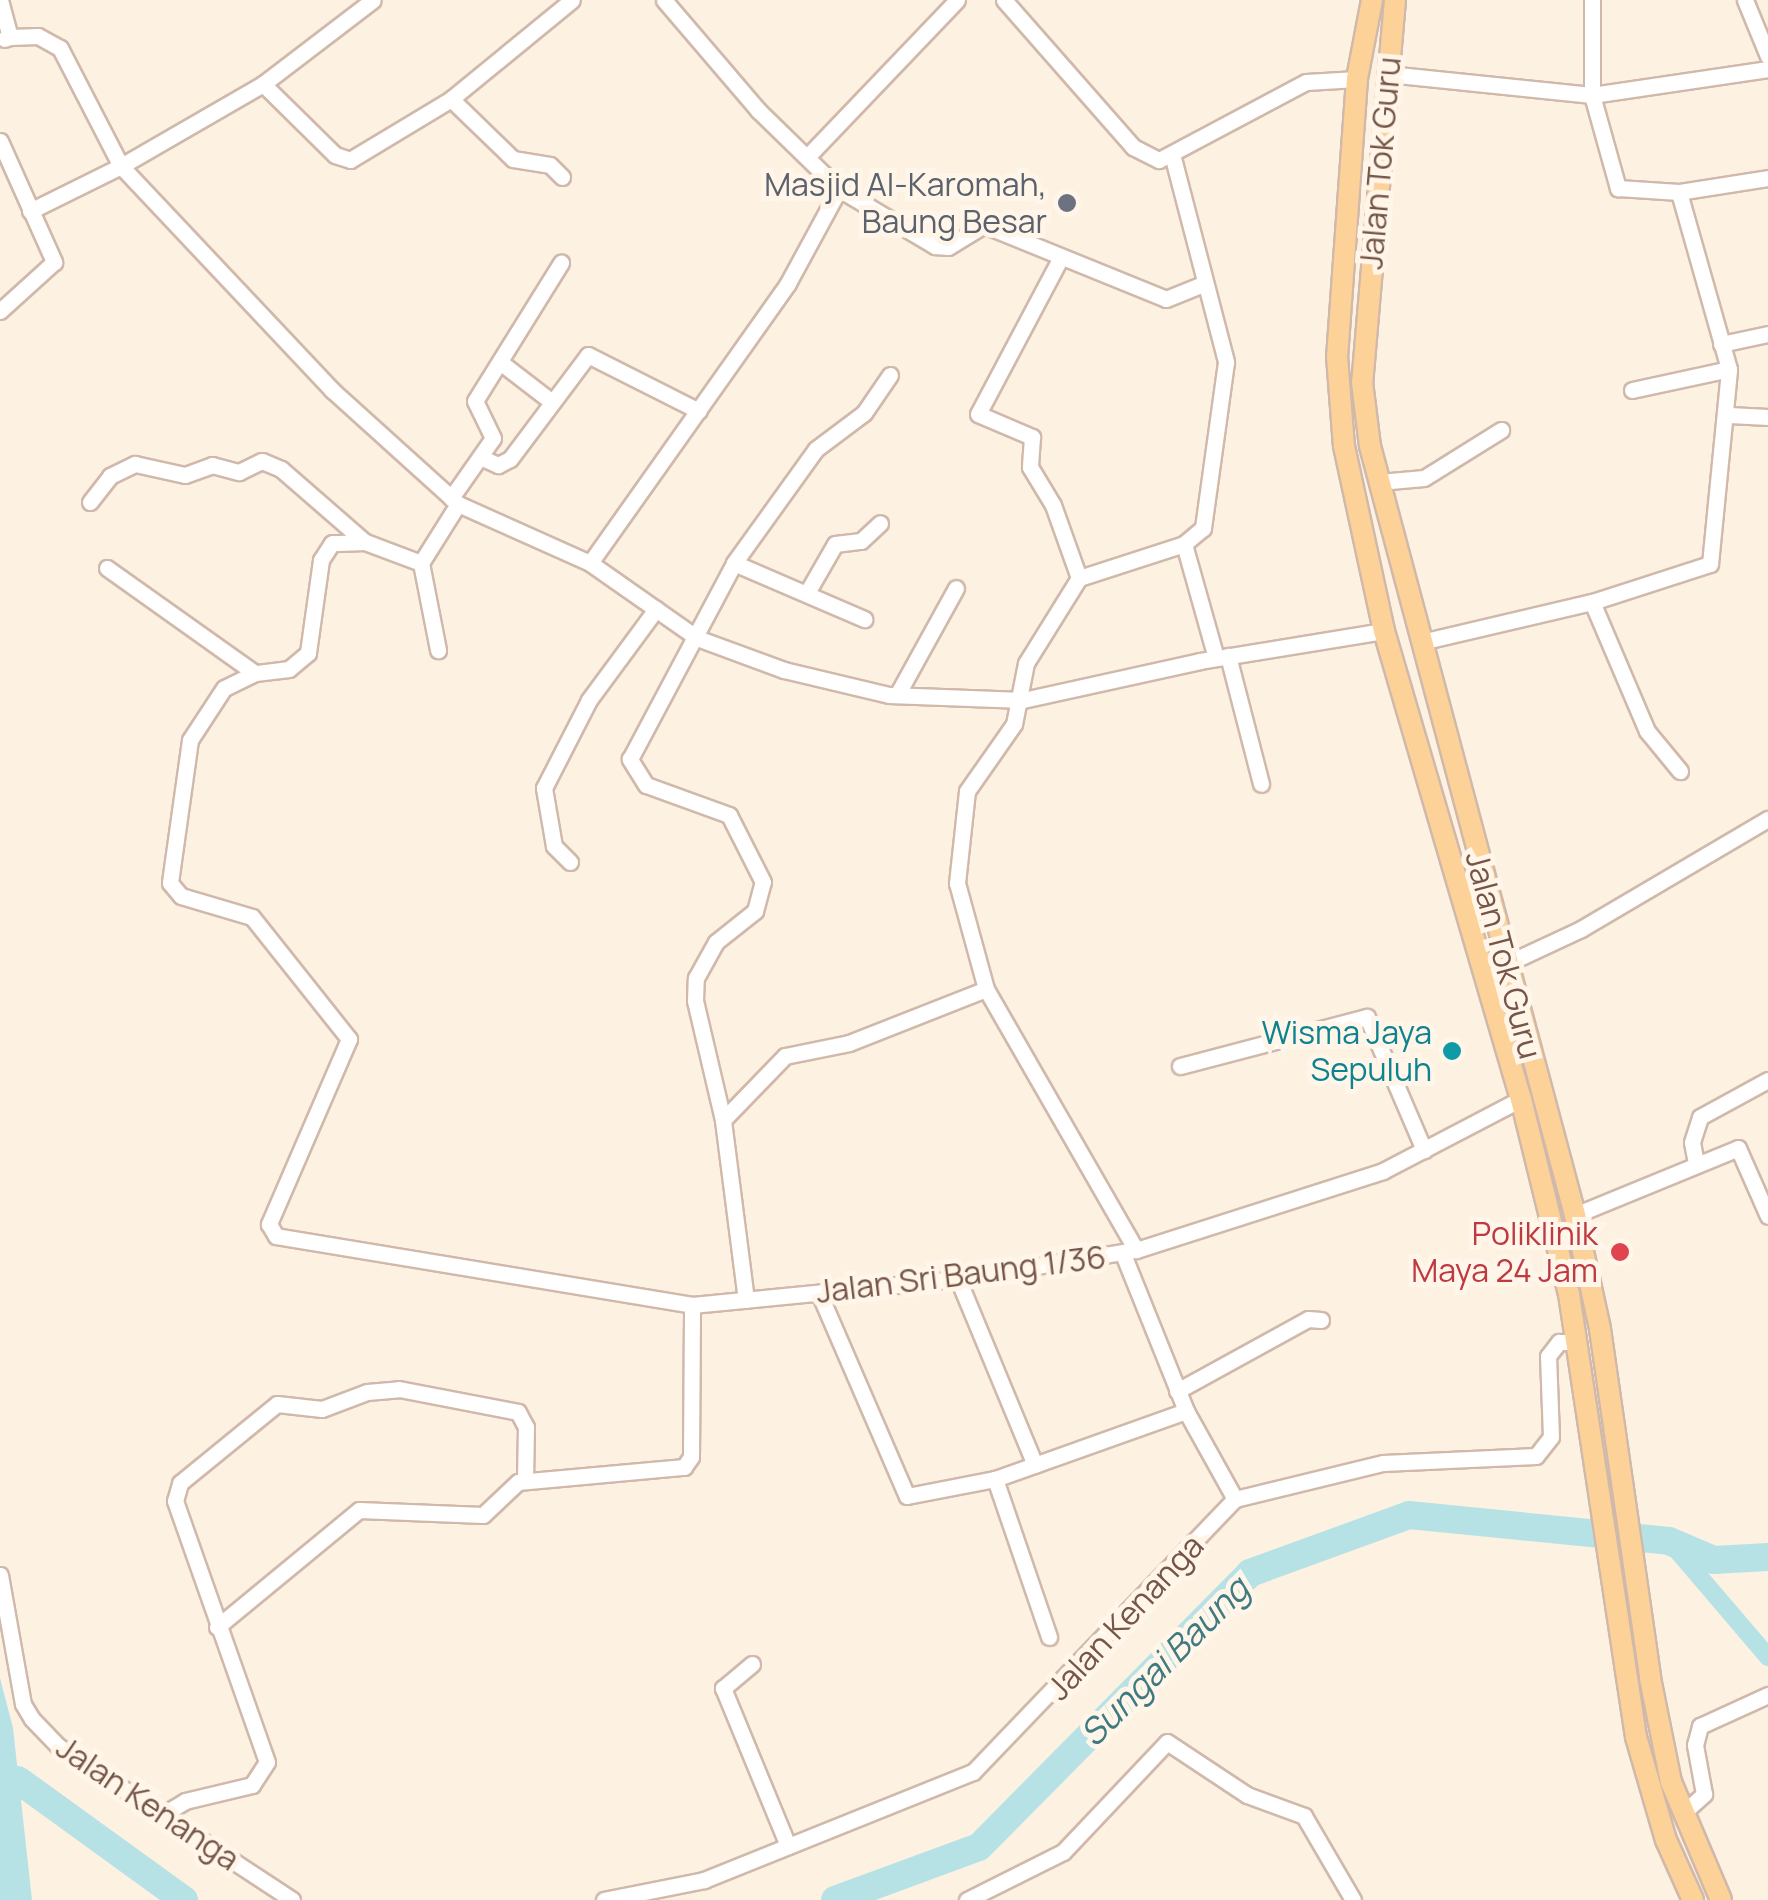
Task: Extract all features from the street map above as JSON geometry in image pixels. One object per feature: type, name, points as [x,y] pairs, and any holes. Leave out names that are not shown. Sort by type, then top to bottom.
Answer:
[{"type":"main road","name":"Jalan Tok Guru","points":[[1372,0],[1358,79],[1337,398],[1384,631],[1521,1099],[1578,1342],[1610,1594],[1650,1791],[1692,1900]]},
{"type":"main road","name":"Jalan Tok Guru","points":[[1395,0],[1362,382],[1379,482],[1575,1216],[1618,1452],[1659,1732],[1682,1814],[1721,1900]]},
{"type":"main road","points":[[1404,696],[1432,689]]},
{"type":"street","points":[[0,0],[5,39],[38,36],[60,48],[121,166],[332,390],[454,501],[590,563],[697,638],[784,670],[897,696],[1023,700],[1222,657],[1384,631]]},
{"type":"street","points":[[30,211],[121,166],[262,84],[373,0]]},
{"type":"street","points":[[262,84],[344,160],[450,99],[572,0]]},
{"type":"street","points":[[664,0],[839,189],[939,248],[984,225],[1060,259],[1172,301],[1203,284]]},
{"type":"street","points":[[808,157],[957,0]]},
{"type":"street","points":[[1004,0],[1135,149],[1159,160],[1173,158],[1303,83],[1358,79]]},
{"type":"street","points":[[1592,0],[1592,95],[1619,191],[1679,192],[1768,178]]},
{"type":"street","points":[[1745,0],[1768,56]]},
{"type":"street","points":[[1388,74],[1592,95],[1768,70]]},
{"type":"street","points":[[450,99],[513,159],[550,165],[562,177]]},
{"type":"street","points":[[0,141],[54,262],[0,311]]},
{"type":"street","points":[[1173,158],[1226,362],[1203,528],[1184,544],[1079,578],[1026,663],[1023,700],[967,791],[957,883],[986,989],[1129,1252],[1176,1391],[1236,1499],[1383,1463],[1536,1456],[1551,1437],[1548,1356],[1560,1342],[1578,1342]]},
{"type":"street","points":[[590,563],[788,283],[839,189]]},
{"type":"street","points":[[1421,642],[1592,602],[1710,564],[1729,414],[1729,369],[1679,192]]},
{"type":"street","points":[[1060,259],[978,414],[1032,436],[1030,467],[1054,505],[1079,578]]},
{"type":"street","points":[[438,650],[421,563],[493,433],[476,402],[561,264]]},
{"type":"street","points":[[1722,344],[1768,334]]},
{"type":"street","points":[[480,457],[498,465],[507,461],[579,362],[594,355],[699,411]]},
{"type":"street","points":[[500,362],[552,402]]},
{"type":"street","points":[[1632,390],[1729,369]]},
{"type":"street","points":[[746,1300],[723,1120],[696,978],[716,942],[755,911],[763,882],[730,815],[646,785],[630,759],[734,563],[816,449],[864,414],[890,375]]},
{"type":"street","points":[[1729,414],[1768,417]]},
{"type":"street","points":[[1379,482],[1424,478],[1500,430]]},
{"type":"street","points":[[90,502],[110,476],[135,464],[185,475],[212,464],[239,472],[262,461],[281,469],[365,542]]},
{"type":"street","points":[[808,591],[835,544],[861,541],[880,523]]},
{"type":"street","points":[[107,568],[255,673],[289,669],[305,656],[322,558],[336,541],[365,542],[421,563]]},
{"type":"street","points":[[1184,544],[1260,784]]},
{"type":"street","points":[[734,563],[808,591],[864,619]]},
{"type":"street","points":[[897,696],[956,588]]},
{"type":"street","points":[[1592,602],[1647,732],[1680,772]]},
{"type":"street","points":[[570,862],[554,846],[544,788],[589,700],[656,609]]},
{"type":"street","name":"Jalan Sri Baung 1/36","points":[[255,673],[222,690],[190,740],[170,876],[181,896],[252,918],[349,1039],[271,1230],[612,1294],[692,1305],[958,1279],[1129,1252],[1380,1172],[1521,1099]]},
{"type":"street","points":[[1506,964],[1581,929],[1768,820]]},
{"type":"street","points":[[723,1120],[786,1056],[849,1044],[986,989]]},
{"type":"street","points":[[1180,1066],[1367,1017],[1424,1150]]},
{"type":"street","points":[[1696,1163],[1692,1142],[1700,1117],[1768,1080]]},
{"type":"street","points":[[1575,1216],[1738,1148],[1768,1216]]},
{"type":"street","points":[[958,1279],[1034,1465]]},
{"type":"street","points":[[819,1293],[902,1492],[918,1498],[995,1478],[1186,1411]]},
{"type":"street","points":[[217,1628],[350,1514],[369,1507],[483,1516],[526,1480],[684,1467],[691,1457],[692,1305]]},
{"type":"street","points":[[1176,1391],[1308,1319],[1320,1320]]},
{"type":"street","points":[[162,1815],[185,1801],[252,1784],[266,1768],[175,1492],[277,1404],[322,1409],[399,1389],[513,1410],[526,1421],[526,1480]]},
{"type":"street","points":[[995,1478],[1049,1638]]},
{"type":"street","name":"Jalan Kenanga","points":[[604,1900],[704,1880],[974,1772],[1236,1499]]},
{"type":"street","name":"Jalan Kenanga","points":[[0,1574],[24,1704],[32,1719],[58,1746],[292,1900]]},
{"type":"street","points":[[752,1664],[723,1688],[788,1846]]},
{"type":"street","points":[[1682,1814],[1704,1794],[1695,1745],[1700,1726],[1767,1697]]},
{"type":"street","points":[[967,1900],[1063,1852],[1167,1742],[1264,1805],[1304,1816],[1353,1900]]},
{"type":"water","points":[[0,1678],[13,1728],[32,1900],[0,1900]]},
{"type":"waterway","name":"Sungai Baung","points":[[835,1900],[979,1847],[1250,1573],[1409,1515],[1669,1541],[1714,1560],[1768,1557]]},
{"type":"waterway","points":[[1669,1541],[1768,1657]]},
{"type":"waterway","name":"Sungai Baung","points":[[18,1780],[184,1900]]},
{"type":"place","name":"Masjid Al-Karomah, Baung Besar","points":[[1067,203]]},
{"type":"place","name":"Wisma Jaya Sepuluh","points":[[1452,1051]]},
{"type":"place","name":"Poliklinik Maya 24 Jam","points":[[1620,1252]]}]
